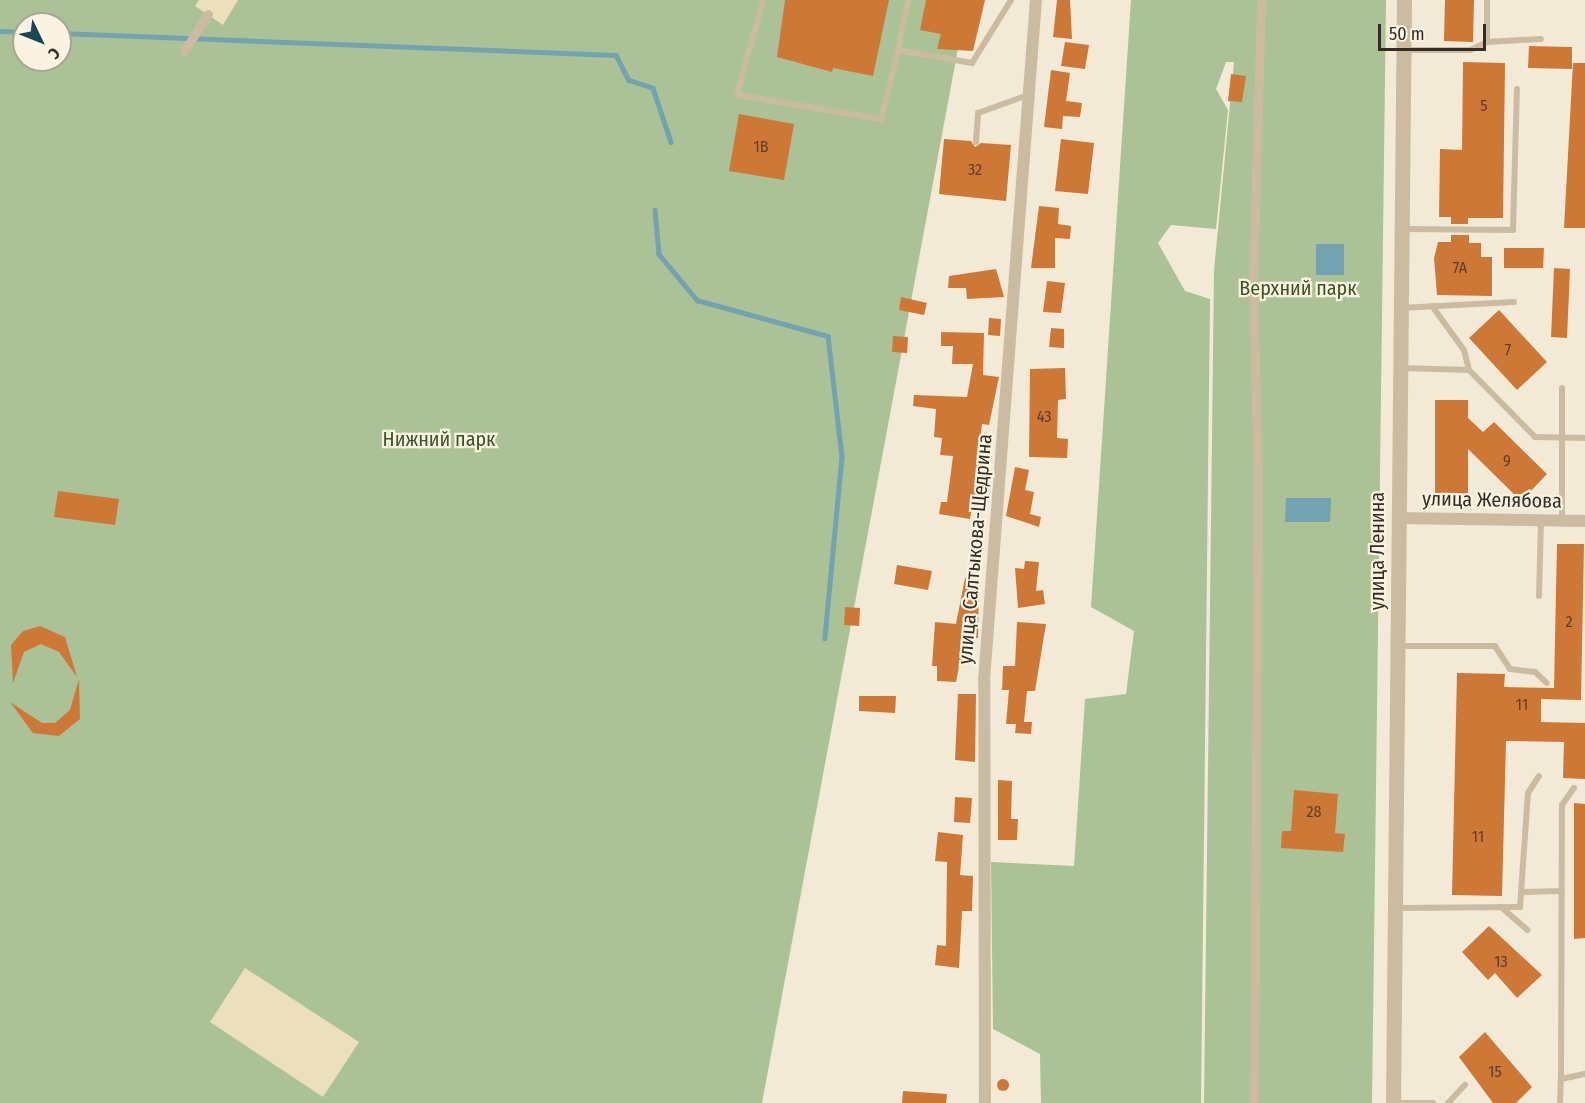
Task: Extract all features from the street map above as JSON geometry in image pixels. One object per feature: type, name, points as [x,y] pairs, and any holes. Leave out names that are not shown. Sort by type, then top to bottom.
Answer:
[{"type":"street","name":"улица Салтыкова-Щедрина","points":[[985,1103],[984,680],[1036,0]]},
{"type":"street","points":[[1254,1103],[1258,485],[1253,287],[1262,0]]},
{"type":"street","name":"улица Ленина","points":[[1394,1103],[1404,0]]},
{"type":"street","points":[[184,51],[208,14]]},
{"type":"street","name":"улица Желябова","points":[[1398,518],[1585,521]]},
{"type":"lane","points":[[763,0],[737,95],[881,119],[908,0]]},
{"type":"lane","points":[[898,50],[972,63],[1011,0]]},
{"type":"lane","points":[[1487,0],[1487,42]]},
{"type":"lane","points":[[1403,50],[1470,50],[1487,42],[1541,39]]},
{"type":"lane","points":[[1401,229],[1513,230],[1517,89]]},
{"type":"lane","points":[[976,142],[978,113],[1029,95]]},
{"type":"lane","points":[[1400,308],[1514,302]]},
{"type":"lane","points":[[1432,306],[1464,350],[1469,370],[1535,437],[1585,438]]},
{"type":"lane","points":[[1400,368],[1469,370]]},
{"type":"lane","points":[[1562,388],[1562,521]]},
{"type":"lane","points":[[1539,596],[1541,521]]},
{"type":"lane","points":[[1398,646],[1495,646],[1510,669],[1535,672],[1546,683]]},
{"type":"lane","points":[[1395,908],[1520,907],[1528,793],[1539,776]]},
{"type":"lane","points":[[1560,1103],[1562,805],[1574,788]]},
{"type":"lane","points":[[1521,892],[1562,891]]},
{"type":"lane","points":[[1501,907],[1527,930]]},
{"type":"lane","points":[[1561,1079],[1585,1074]]},
{"type":"lane","points":[[1448,1103],[1465,1085]]},
{"type":"lane","points":[[1394,1103],[1433,1103]]},
{"type":"green space","name":"Нижний парк","points":[[0,0],[967,0],[762,1103],[0,1103]]},
{"type":"green space","name":"Верхний парк","points":[[1131,0],[1386,0],[1372,1103],[1204,1103],[1214,271],[1234,62],[1226,62],[1216,89],[1228,110],[1216,229],[1171,225],[1158,243],[1185,291],[1210,299],[1201,1103],[1041,1103],[1040,1054],[993,1029],[991,862],[1074,866],[1085,699],[1126,694],[1134,631],[1091,607]]},
{"type":"shaded area","points":[[199,0],[238,0],[223,25],[195,6]]},
{"type":"shaded area","points":[[245,968],[359,1042],[323,1097],[210,1022]]},
{"type":"water","points":[[1316,244],[1344,244],[1344,275],[1316,275]]},
{"type":"water","points":[[1286,498],[1331,498],[1330,522],[1285,522]]},
{"type":"building","points":[[785,0],[889,0],[873,76],[833,68],[832,72],[777,57]]},
{"type":"building","points":[[926,0],[985,0],[973,51],[937,49],[941,34],[920,30]]},
{"type":"building","points":[[1057,0],[1070,0],[1072,39],[1053,37]]},
{"type":"building","points":[[1445,0],[1474,0],[1473,42],[1444,41]]},
{"type":"building","points":[[1065,42],[1089,45],[1085,69],[1061,66]]},
{"type":"building","points":[[1529,46],[1572,47],[1572,69],[1528,68]]},
{"type":"building","points":[[1463,62],[1505,63],[1503,218],[1468,218],[1468,224],[1451,224],[1451,217],[1439,217],[1440,149],[1462,150]]},
{"type":"building","points":[[1573,63],[1585,63],[1585,228],[1564,228]]},
{"type":"building","points":[[1051,70],[1070,73],[1066,101],[1082,103],[1080,117],[1063,116],[1062,129],[1044,127]]},
{"type":"building","points":[[1231,74],[1246,76],[1242,102],[1228,101]]},
{"type":"building","points":[[739,114],[794,124],[784,180],[729,171]]},
{"type":"building","points":[[944,139],[971,141],[975,147],[981,143],[1011,145],[1006,201],[939,194]]},
{"type":"building","points":[[1061,139],[1094,143],[1088,194],[1055,191]]},
{"type":"building","points":[[1039,206],[1059,208],[1058,224],[1071,226],[1070,239],[1055,238],[1055,268],[1031,268]]},
{"type":"building","points":[[1451,235],[1469,235],[1469,243],[1481,243],[1481,257],[1492,257],[1492,296],[1437,295],[1434,258],[1438,242],[1451,242]]},
{"type":"building","points":[[1504,248],[1544,248],[1543,268],[1504,268]]},
{"type":"building","points":[[1554,268],[1570,269],[1567,338],[1551,337]]},
{"type":"building","points":[[996,269],[1004,297],[967,299],[966,288],[948,288],[949,276]]},
{"type":"building","points":[[1047,281],[1065,283],[1061,313],[1043,312]]},
{"type":"building","points":[[901,297],[927,303],[924,315],[899,310]]},
{"type":"building","points":[[1499,310],[1547,362],[1517,390],[1469,338]]},
{"type":"building","points":[[989,318],[1001,319],[1000,336],[988,335]]},
{"type":"building","points":[[1051,328],[1064,329],[1064,348],[1049,347]]},
{"type":"building","points":[[941,332],[984,333],[983,375],[999,377],[989,425],[982,424],[974,490],[985,491],[982,509],[972,507],[970,519],[939,514],[941,502],[947,502],[953,456],[940,455],[942,438],[934,437],[936,409],[913,406],[914,395],[967,397],[973,364],[952,364],[953,346],[941,346]]},
{"type":"building","points":[[893,336],[908,337],[907,353],[892,352]]},
{"type":"building","points":[[1065,368],[1066,399],[1058,400],[1057,438],[1068,439],[1067,458],[1029,457],[1030,369]]},
{"type":"building","points":[[1435,400],[1468,400],[1468,418],[1483,432],[1494,422],[1547,474],[1521,501],[1468,449],[1468,497],[1435,497]]},
{"type":"building","points":[[1015,467],[1029,470],[1025,490],[1034,492],[1030,514],[1041,517],[1039,527],[1006,516]]},
{"type":"building","points":[[58,491],[119,499],[115,525],[54,517]]},
{"type":"building","points":[[1557,544],[1584,544],[1581,700],[1541,699],[1541,722],[1585,723],[1585,779],[1563,778],[1564,742],[1506,741],[1502,896],[1452,895],[1457,673],[1505,674],[1504,687],[1554,688]]},
{"type":"building","points":[[1025,561],[1039,562],[1036,591],[1043,590],[1045,604],[1018,608],[1015,568],[1024,569]]},
{"type":"building","points":[[897,565],[932,571],[928,590],[894,584]]},
{"type":"building","points":[[965,578],[979,579],[978,638],[965,637],[956,682],[937,681],[937,666],[932,666],[935,622],[956,624]]},
{"type":"building","points":[[845,607],[860,608],[859,626],[844,625]]},
{"type":"building","points":[[1017,622],[1046,624],[1035,691],[1027,691],[1024,722],[1032,722],[1031,734],[1015,733],[1016,724],[1006,724],[1009,690],[1002,690],[1003,666],[1015,666]]},
{"type":"building","points":[[40,626],[65,637],[77,677],[59,652],[41,644],[24,652],[13,683],[11,645],[23,631]]},
{"type":"building","points":[[79,679],[80,719],[59,736],[33,733],[10,702],[42,723],[55,723],[70,710]]},
{"type":"building","points":[[958,694],[976,694],[975,762],[955,760]]},
{"type":"building","points":[[859,696],[896,696],[895,713],[859,711]]},
{"type":"building","points":[[998,780],[1012,781],[1011,819],[1018,819],[1017,840],[998,840]]},
{"type":"building","points":[[1294,790],[1338,794],[1335,833],[1345,834],[1343,852],[1281,848],[1282,831],[1291,831]]},
{"type":"building","points":[[955,797],[972,798],[970,823],[954,822]]},
{"type":"building","points":[[1574,803],[1585,804],[1585,938],[1574,939]]},
{"type":"building","points":[[938,832],[963,835],[960,875],[973,876],[972,911],[962,911],[959,968],[935,965],[937,945],[946,946],[947,862],[935,861]]},
{"type":"building","points":[[1489,926],[1542,975],[1517,998],[1495,973],[1488,980],[1462,952]]},
{"type":"building","points":[[1485,1032],[1532,1087],[1516,1103],[1493,1103],[1459,1057]]},
{"type":"building","points":[[1005,1079],[1009,1085],[1005,1091],[1001,1091],[997,1083]]},
{"type":"building","points":[[903,1091],[947,1094],[946,1103],[902,1103]]},
{"type":"waterway","points":[[0,31],[12,32]]},
{"type":"waterway","points":[[72,33],[616,55],[629,80],[653,88],[671,142]]},
{"type":"waterway","points":[[655,210],[659,254],[697,300],[828,336],[842,457],[825,638]]}]
